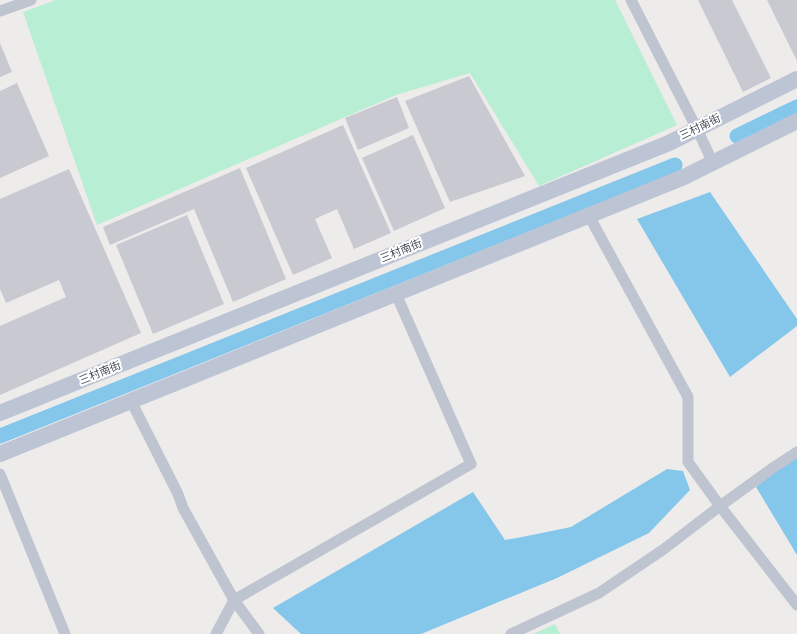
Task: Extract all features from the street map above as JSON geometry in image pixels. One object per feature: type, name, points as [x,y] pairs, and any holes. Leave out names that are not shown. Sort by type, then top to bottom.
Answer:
[{"type":"street","points":[[0,12],[31,0]]},
{"type":"street","points":[[631,0],[713,163]]},
{"type":"street","name":"三村南街","points":[[0,413],[669,143],[797,79]]},
{"type":"street","points":[[0,454],[684,177],[797,121]]},
{"type":"street","points":[[589,216],[688,397],[688,462],[720,506],[797,605]]},
{"type":"street","points":[[216,634],[234,600],[471,464],[396,294]]},
{"type":"street","points":[[131,401],[178,494],[182,508],[234,600],[259,634]]},
{"type":"street","points":[[511,634],[599,593],[664,549],[720,506],[797,452]]},
{"type":"street","points":[[0,474],[65,634]]},
{"type":"green space","points":[[56,0],[615,0],[677,125],[539,186],[470,73],[396,95],[97,225],[23,12]]},
{"type":"green space","points":[[555,624],[560,634],[533,634]]},
{"type":"water","points":[[710,192],[797,319],[797,326],[730,377],[637,219]]},
{"type":"water","points":[[797,454],[797,555],[756,487]]},
{"type":"water","points":[[667,469],[683,471],[690,490],[649,533],[557,578],[421,634],[301,634],[273,608],[473,492],[505,540],[571,527]]},
{"type":"building","points":[[698,0],[732,0],[771,78],[743,92]]},
{"type":"building","points":[[767,0],[797,0],[797,61]]},
{"type":"building","points":[[0,43],[12,72],[0,77]]},
{"type":"building","points":[[469,76],[525,176],[450,202],[405,101]]},
{"type":"building","points":[[17,83],[49,156],[0,178],[0,91]]},
{"type":"building","points":[[397,97],[409,128],[358,150],[345,118]]},
{"type":"building","points":[[343,125],[391,233],[354,249],[337,209],[315,219],[332,258],[293,275],[246,168]]},
{"type":"building","points":[[413,135],[445,208],[394,231],[362,158]]},
{"type":"building","points":[[240,168],[286,279],[233,302],[194,209],[110,245],[103,227]]},
{"type":"building","points":[[69,169],[141,333],[0,395],[0,326],[66,297],[59,280],[6,303],[0,289],[0,199]]},
{"type":"building","points":[[187,215],[224,304],[153,334],[116,245]]},
{"type":"waterway","points":[[737,136],[797,107]]},
{"type":"waterway","points":[[0,436],[675,165]]}]
